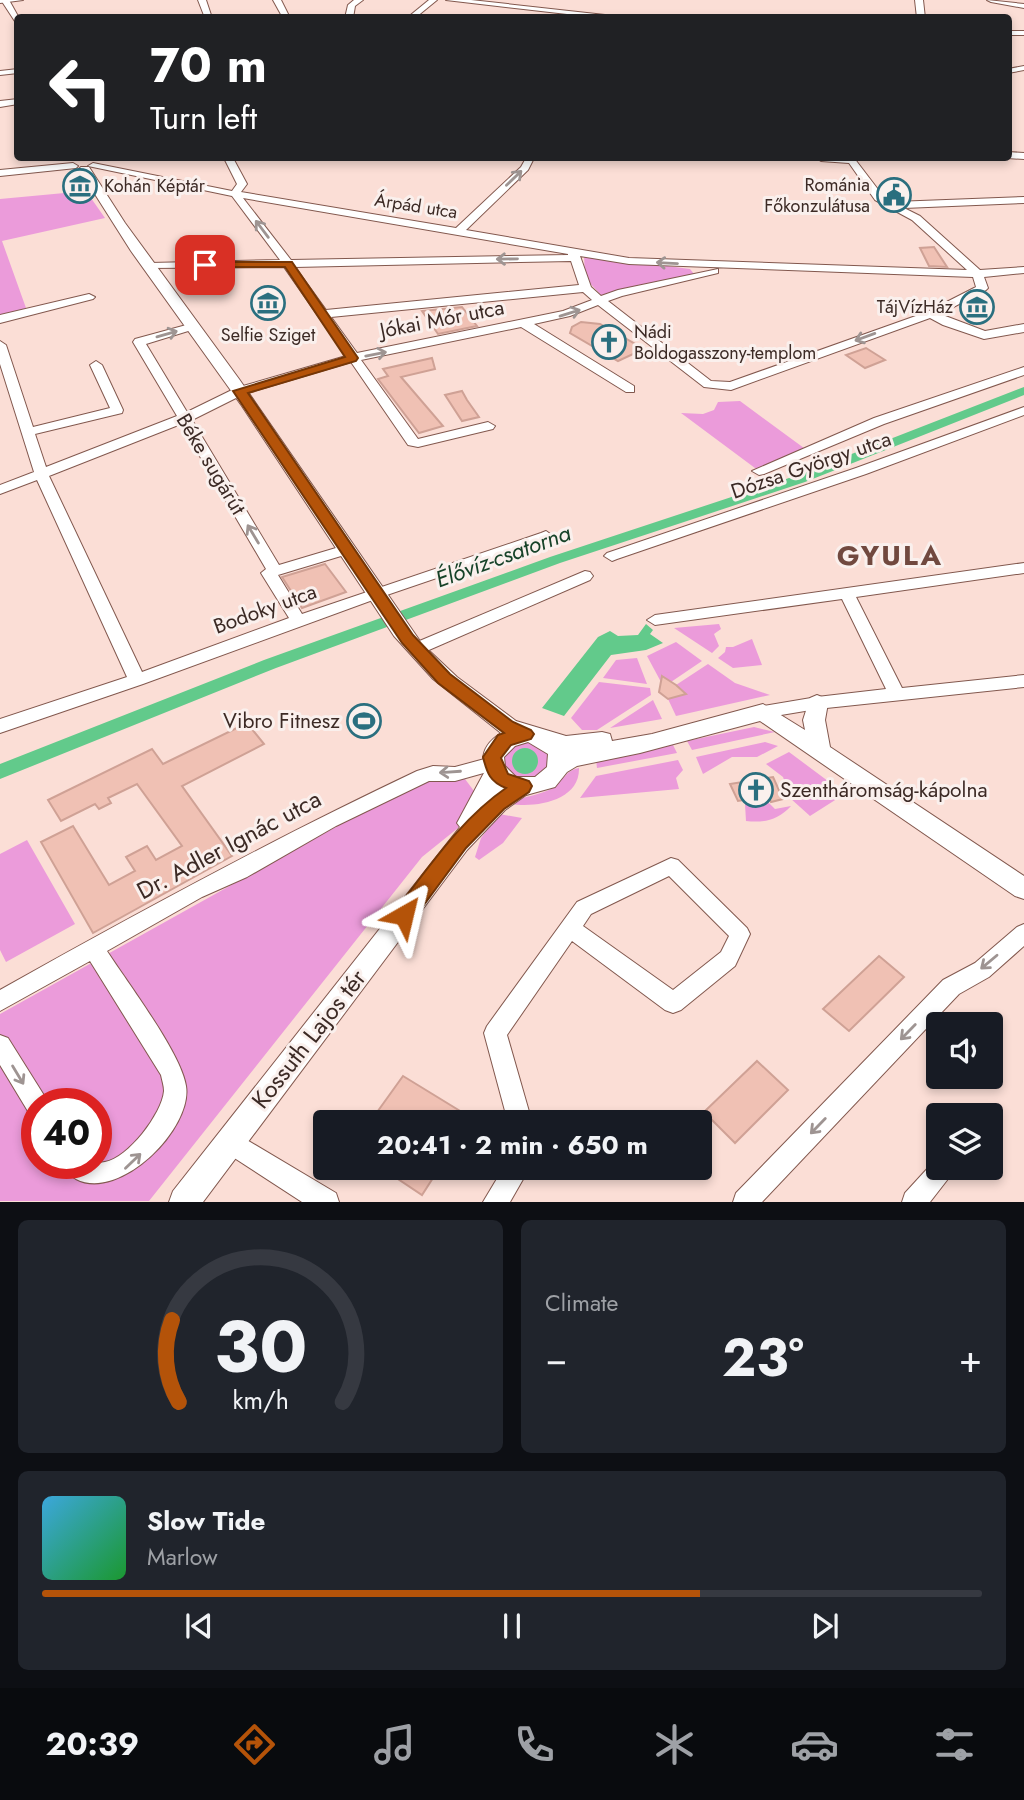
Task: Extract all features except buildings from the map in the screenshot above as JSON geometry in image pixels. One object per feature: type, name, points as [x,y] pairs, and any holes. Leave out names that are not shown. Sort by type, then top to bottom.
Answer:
[{"type":"street","points":[[14,17],[4,1],[19,0]]},
{"type":"street","points":[[350,14],[352,5],[359,0]]},
{"type":"street","points":[[415,14],[433,0]]},
{"type":"street","points":[[450,0],[589,14]]},
{"type":"street","points":[[991,0],[1024,6]]},
{"type":"street","points":[[230,161],[242,184],[235,194],[288,264],[412,442],[418,443],[488,426]]},
{"type":"street","points":[[459,231],[528,161]]},
{"type":"street","points":[[150,266],[574,254],[586,288],[600,300],[704,381],[731,386],[931,314],[982,288],[977,274],[916,218],[879,198],[852,161]]},
{"type":"street","points":[[86,166],[113,216],[240,391],[375,593],[412,644],[484,721],[491,732],[495,762],[510,783],[523,786],[540,785],[548,780],[559,766],[582,755],[651,742],[676,733],[763,712],[817,703],[1024,681]]},
{"type":"street","name":"Árpád utca","points":[[0,173],[86,166],[459,231],[574,254],[703,269]]},
{"type":"street","points":[[891,205],[1024,200]]},
{"type":"street","points":[[703,269],[735,267],[977,274],[1024,270]]},
{"type":"street","name":"Jókai Mór utca","points":[[0,491],[184,419],[240,391],[352,358],[566,314],[618,293],[703,269]]},
{"type":"street","points":[[323,314],[586,288]]},
{"type":"street","points":[[0,319],[89,297]]},
{"type":"street","points":[[931,314],[947,323],[984,335],[1024,328]]},
{"type":"street","points":[[525,324],[630,389]]},
{"type":"street","name":"Béke sugárút","points":[[194,326],[139,342],[275,571],[268,573],[298,620]]},
{"type":"street","points":[[0,345],[42,475],[137,680]]},
{"type":"street","points":[[29,432],[117,410],[96,365]]},
{"type":"street","name":"Dózsa György utca","points":[[759,471],[879,421],[1024,371]]},
{"type":"street","name":"Dózsa György utca","points":[[612,556],[861,471],[1024,411]]},
{"type":"street","name":"Bodoky utca","points":[[0,726],[137,680],[375,593],[546,536]]},
{"type":"street","points":[[275,571],[346,550]]},
{"type":"street","points":[[656,620],[1024,568]]},
{"type":"street","points":[[412,644],[584,576]]},
{"type":"street","points":[[847,594],[897,694]]},
{"type":"street","points":[[444,679],[507,727],[566,744],[646,732],[676,733]]},
{"type":"street","points":[[817,703],[814,720],[820,749]]},
{"type":"street","points":[[763,712],[1024,889]]},
{"type":"street","points":[[495,762],[505,740],[536,737],[557,752],[559,766]]},
{"type":"street","name":"Dr. Adler Ignác utca","points":[[0,1001],[195,891],[240,871],[329,821],[432,773],[455,774],[495,762]]},
{"type":"street","name":"Kossuth Lajos tér","points":[[459,843],[495,762]]},
{"type":"street","name":"Kossuth Lajos tér","points":[[184,1202],[459,843],[498,804],[523,786]]},
{"type":"street","points":[[517,1110],[495,1034],[584,908],[671,866],[740,934],[728,959],[673,1003],[570,928]]},
{"type":"street","points":[[745,1202],[951,987],[982,970],[1024,933]]},
{"type":"street","points":[[94,948],[171,1071],[176,1091],[162,1128],[126,1169],[112,1172]]},
{"type":"street","points":[[0,1045],[27,1088]]},
{"type":"street","points":[[230,1142],[327,1202]]},
{"type":"street","points":[[495,1202],[509,1180]]},
{"type":"street","points":[[914,1202],[932,1180]]},
{"type":"shaded area","points":[[86,191],[105,218],[2,241],[26,308],[0,317],[0,199]]},
{"type":"shaded area","points":[[584,255],[690,269],[694,274],[602,296],[585,278]]},
{"type":"shaded area","points":[[740,401],[808,451],[759,471],[681,413],[703,414],[714,410],[718,402]]},
{"type":"shaded area","points":[[646,624],[653,630],[650,634],[663,643],[646,650],[611,655],[564,716],[542,708],[598,637],[610,631],[618,636],[638,635]]},
{"type":"shaded area","points":[[719,624],[721,629],[714,634],[719,646],[712,653],[674,628]]},
{"type":"shaded area","points":[[752,639],[762,665],[733,668],[718,658],[725,652],[726,647]]},
{"type":"shaded area","points":[[676,642],[702,661],[671,682],[661,682],[647,656]]},
{"type":"shaded area","points":[[637,658],[647,684],[603,678],[616,660]]},
{"type":"shaded area","points":[[708,664],[735,683],[770,695],[676,716],[668,699],[686,694],[676,685]]},
{"type":"shaded area","points":[[599,682],[650,688],[651,695],[597,730],[582,730],[571,718]]},
{"type":"shaded area","points":[[653,700],[662,719],[610,728]]},
{"type":"shaded area","points":[[754,727],[775,732],[692,750],[687,741]]},
{"type":"shaded area","points":[[528,742],[547,752],[550,759],[545,773],[528,780],[510,776],[500,758],[509,746]]},
{"type":"shaded area","points":[[765,742],[778,746],[757,757],[732,757],[703,774],[696,757]]},
{"type":"shaded area","points":[[673,745],[677,753],[597,768],[596,759]]},
{"type":"shaded area","points":[[525,748],[534,752],[538,761],[534,770],[525,774],[516,770],[512,761],[516,752]]},
{"type":"shaded area","points":[[789,752],[843,795],[810,816],[790,798],[783,777],[766,764]]},
{"type":"shaded area","points":[[678,760],[683,770],[676,778],[679,789],[580,798],[596,776]]},
{"type":"shaded area","points":[[579,768],[577,779],[565,795],[532,805],[511,804],[553,788],[568,773]]},
{"type":"shaded area","points":[[462,775],[477,795],[458,828],[422,857],[149,1201],[0,1201],[0,1014],[420,780]]},
{"type":"shaded area","points":[[768,802],[775,809],[791,806],[771,820],[746,821],[745,804]]},
{"type":"shaded area","points":[[499,814],[522,818],[503,843],[479,860],[475,857],[481,838]]},
{"type":"shaded area","points":[[27,840],[75,924],[6,962],[0,950],[0,854]]},
{"type":"waterway","name":"Élővíz-csatorna","points":[[0,772],[270,664],[555,560],[800,479],[1024,391]]},
{"type":"place","name":"Kohán Képtár","points":[[80,186]]},
{"type":"place","name":"Románia Főkonzulátusa","points":[[894,195]]},
{"type":"place","name":"Selfie Sziget","points":[[268,303]]},
{"type":"place","name":"TájVízHáz","points":[[977,307]]},
{"type":"place","name":"Nádi Boldogasszony-templom","points":[[609,342]]},
{"type":"place","name":"Vibro Fitnesz","points":[[364,721]]},
{"type":"place","name":"Szentháromság-kápolna","points":[[756,790]]},
{"type":"district","name":"GYULA","points":[[890,555]]},
{"type":"route","points":[[205,265],[288,264],[323,314],[352,358],[240,391],[407,639],[444,679],[507,727],[525,734],[499,744],[492,757],[492,764],[502,779],[523,786],[498,804],[459,843],[404,915]]}]
